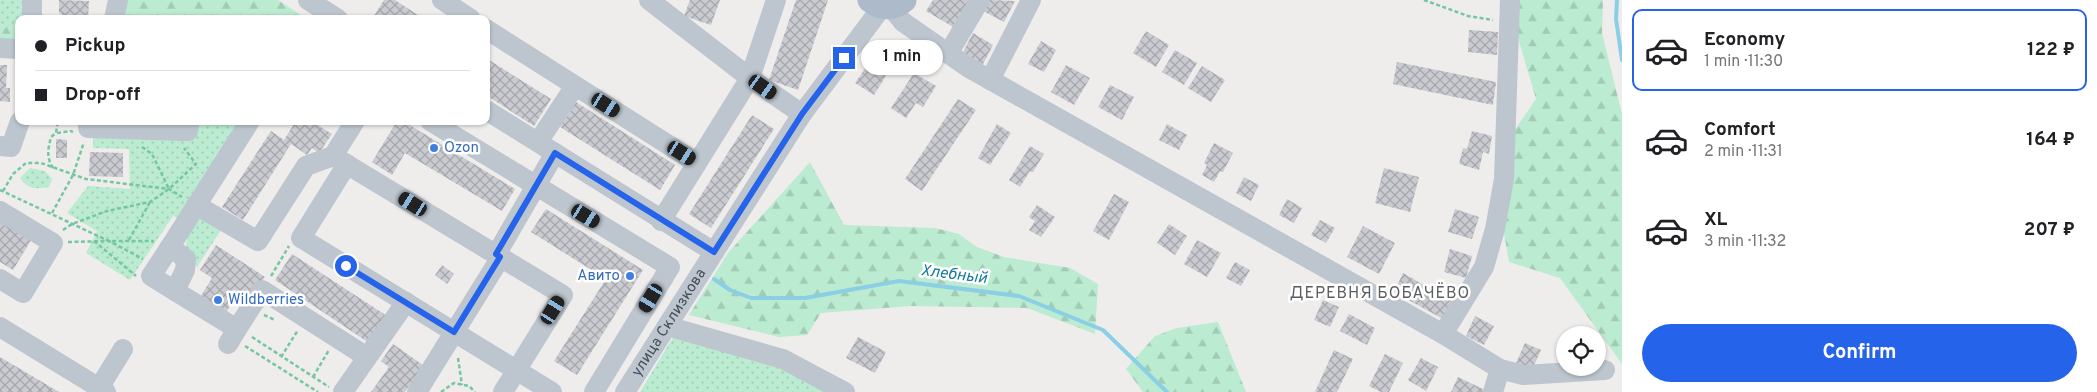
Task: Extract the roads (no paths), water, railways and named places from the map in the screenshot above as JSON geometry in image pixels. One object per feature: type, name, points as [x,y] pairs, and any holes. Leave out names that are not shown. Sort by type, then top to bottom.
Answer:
[{"type":"street","points":[[32,0],[32,15]]},
{"type":"street","points":[[115,15],[118,0]]},
{"type":"street","points":[[308,0],[332,15]]},
{"type":"street","points":[[442,0],[465,15]]},
{"type":"street","points":[[661,220],[750,78],[776,0]]},
{"type":"street","points":[[948,54],[980,0]]},
{"type":"street","points":[[990,80],[1032,0]]},
{"type":"street","points":[[1443,334],[1484,267],[1495,229],[1504,180],[1510,0]]},
{"type":"street","points":[[714,252],[802,114],[882,3],[903,22],[948,54],[990,80],[1443,334],[1500,369],[1524,375],[1556,373]]},
{"type":"street","points":[[660,4],[750,78],[802,114]]},
{"type":"street","points":[[490,32],[697,163]]},
{"type":"street","points":[[0,48],[15,49]]},
{"type":"street","points":[[417,392],[498,256],[536,186],[547,148],[575,86]]},
{"type":"street","name":"улица Склизкова","points":[[490,112],[714,252],[625,392]]},
{"type":"street","points":[[0,146],[11,147],[19,125]]},
{"type":"street","points":[[247,125],[151,276],[240,339],[249,311],[262,290],[297,326],[362,364]]},
{"type":"street","points":[[353,125],[340,160],[302,238],[552,392]]},
{"type":"street","points":[[437,125],[670,267],[594,392]]},
{"type":"street","points":[[84,128],[119,129],[185,126]]},
{"type":"street","points":[[196,205],[258,241],[306,166],[340,160],[563,295],[503,392]]},
{"type":"street","points":[[0,279],[23,293],[54,243],[1,197]]},
{"type":"street","points":[[171,244],[186,258],[185,270],[174,291]]},
{"type":"street","points":[[336,390],[362,364],[406,302]]},
{"type":"street","points":[[667,326],[782,359],[845,392]]},
{"type":"street","points":[[0,328],[103,390],[123,349]]},
{"type":"street","points":[[1493,392],[1500,369]]},
{"type":"waterway","points":[[1617,0],[1616,19],[1622,60]]},
{"type":"waterway","name":"Хлебный","points":[[714,279],[730,290],[751,298],[805,298],[899,281],[1019,296],[1103,330],[1167,392]]},
{"type":"place","name":"Ozon","points":[[434,148]]},
{"type":"place","name":"Авито","points":[[630,276]]},
{"type":"place","name":"Wildberries","points":[[218,300]]},
{"type":"district","name":"ДЕРЕВНЯ БОБАЧЁВО","points":[[1380,294]]}]
